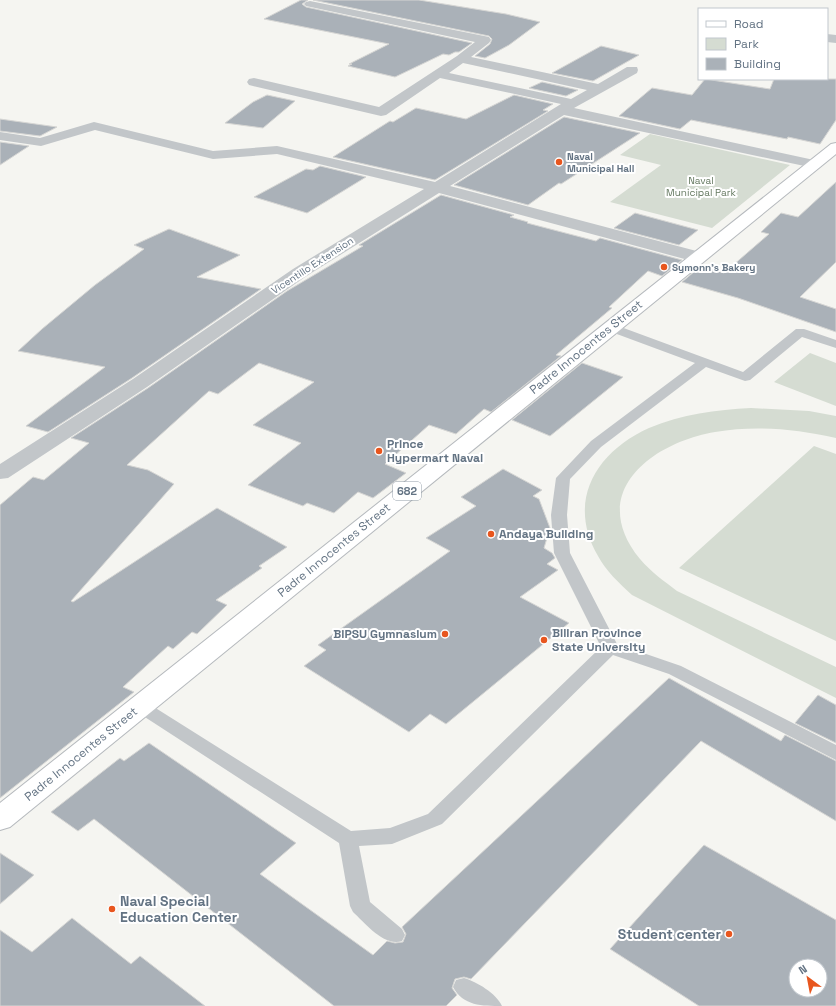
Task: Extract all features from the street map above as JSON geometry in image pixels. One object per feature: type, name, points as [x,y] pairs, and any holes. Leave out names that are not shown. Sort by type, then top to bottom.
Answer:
[{"type":"main road","name":"Padre Innocentes Street","points":[[0,819],[836,147]]},
{"type":"street","points":[[330,9],[346,0]]},
{"type":"street","points":[[254,82],[381,112],[461,59],[485,40],[310,4]]},
{"type":"street","points":[[461,59],[599,88]]},
{"type":"street","name":"Vicentillo Extension","points":[[0,473],[140,383],[299,273],[435,187],[599,88],[632,70]]},
{"type":"street","points":[[438,74],[568,107],[814,164]]},
{"type":"street","points":[[0,136],[41,142],[94,126],[213,155],[276,150],[435,187],[698,257]]},
{"type":"lane","points":[[610,328],[745,377],[800,332],[836,344]]},
{"type":"lane","points":[[704,362],[596,444],[563,478],[559,515],[562,553],[610,648],[675,670],[836,753]]},
{"type":"lane","points":[[140,706],[348,838],[392,836],[434,819],[610,648]]},
{"type":"lane","points":[[348,838],[360,906],[394,935]]},
{"type":"lane","points":[[464,987],[491,1006]]},
{"type":"green space","name":"Naval Municipal Park","points":[[650,134],[790,165],[712,228],[610,202],[661,165],[620,155]]},
{"type":"green space","points":[[810,353],[836,363],[836,406],[774,382]]},
{"type":"green space","points":[[751,408],[809,411],[836,416],[836,438],[791,430],[761,428],[715,432],[691,438],[669,447],[649,460],[633,475],[623,493],[620,513],[625,535],[644,564],[677,591],[836,667],[836,698],[632,595],[605,567],[589,536],[585,516],[586,498],[592,480],[601,465],[614,450],[630,438],[649,428],[674,419],[725,410]]},
{"type":"green space","points":[[814,446],[836,454],[836,641],[679,568]]},
{"type":"building","points":[[301,0],[308,0],[302,4],[306,7],[472,43],[459,52],[449,55],[443,54],[395,77],[348,66],[352,64],[349,64],[389,44],[264,19]]},
{"type":"building","points":[[313,0],[419,0],[506,14],[540,22],[509,45],[485,58],[475,56],[490,44],[492,39],[489,36]]},
{"type":"building","points":[[601,46],[639,55],[593,81],[552,73]]},
{"type":"building","points":[[836,79],[836,120],[820,144],[691,120],[680,129],[619,116],[652,88],[692,95],[704,80],[770,89],[774,80]]},
{"type":"building","points":[[542,82],[578,90],[566,96],[529,88]]},
{"type":"building","points":[[267,95],[295,101],[263,128],[225,123],[253,102]]},
{"type":"building","points":[[514,95],[553,104],[543,110],[548,111],[435,180],[333,157],[390,121],[393,122],[416,108],[466,119]]},
{"type":"building","points":[[564,117],[640,133],[561,184],[559,183],[528,205],[454,185]]},
{"type":"building","points":[[0,119],[57,127],[40,136],[0,131]]},
{"type":"building","points":[[0,142],[29,146],[0,165]]},
{"type":"building","points":[[320,166],[366,177],[307,213],[254,197],[306,169],[313,170]]},
{"type":"building","points":[[836,182],[836,262],[800,297],[836,309],[836,332],[738,298],[682,282],[702,265],[724,273],[769,234],[761,232],[781,213],[798,217]]},
{"type":"building","points":[[441,195],[514,215],[510,217],[528,222],[527,223],[596,241],[600,238],[682,260],[662,276],[648,271],[609,307],[612,308],[556,355],[561,356],[491,412],[484,409],[456,434],[429,425],[385,464],[406,473],[373,498],[358,492],[334,513],[307,503],[303,506],[248,485],[301,443],[253,425],[314,382],[259,363],[218,394],[209,391],[127,465],[148,470],[174,484],[71,601],[73,602],[217,508],[287,547],[259,566],[262,568],[216,600],[227,605],[197,634],[192,632],[173,649],[168,646],[123,687],[134,692],[0,798],[0,505],[33,477],[44,480],[89,443],[71,438],[148,388],[287,291],[363,246],[359,245]]},
{"type":"building","points":[[635,213],[698,230],[679,245],[614,228]]},
{"type":"building","points":[[169,229],[240,255],[197,277],[261,289],[132,378],[48,432],[26,426],[105,367],[18,351],[95,285],[144,249],[134,245]]},
{"type":"building","points":[[582,363],[623,377],[550,436],[512,420]]},
{"type":"building","name":"BiPSU Gymnasium","points":[[503,469],[542,490],[533,496],[539,499],[550,528],[544,548],[552,553],[555,558],[547,564],[558,570],[520,597],[569,623],[446,724],[430,714],[409,732],[304,666],[326,650],[318,645],[450,551],[426,538],[476,506],[461,497]]},
{"type":"building","points":[[669,678],[781,741],[785,735],[836,761],[836,821],[701,741],[471,979],[464,977],[455,979],[452,988],[457,995],[446,1006],[334,1006],[94,819],[78,831],[51,812],[120,758],[124,761],[149,743],[296,843],[260,874],[373,955],[387,941],[395,943],[403,942],[406,934],[402,927]]},
{"type":"building","points":[[818,695],[836,705],[836,743],[795,723]]},
{"type":"building","name":"Student center","points":[[704,845],[836,920],[836,1006],[699,1006],[610,949]]},
{"type":"building","points":[[0,853],[34,875],[0,904]]},
{"type":"building","points":[[72,918],[131,964],[140,956],[205,1006],[0,1006],[0,930],[32,952]]},
{"type":"place","name":"Naval Municipal Hall","points":[[559,162]]},
{"type":"place","name":"Symonn's Bakery","points":[[664,267]]},
{"type":"place","name":"Prince Hypermart Naval","points":[[379,451]]},
{"type":"place","name":"Andaya Building","points":[[491,534]]},
{"type":"place","name":"BiPSU Gymnasium","points":[[445,634]]},
{"type":"place","name":"Biliran Province State University","points":[[544,640]]},
{"type":"place","name":"Naval Special Education Center","points":[[112,909]]},
{"type":"place","name":"Student center","points":[[729,934]]}]
